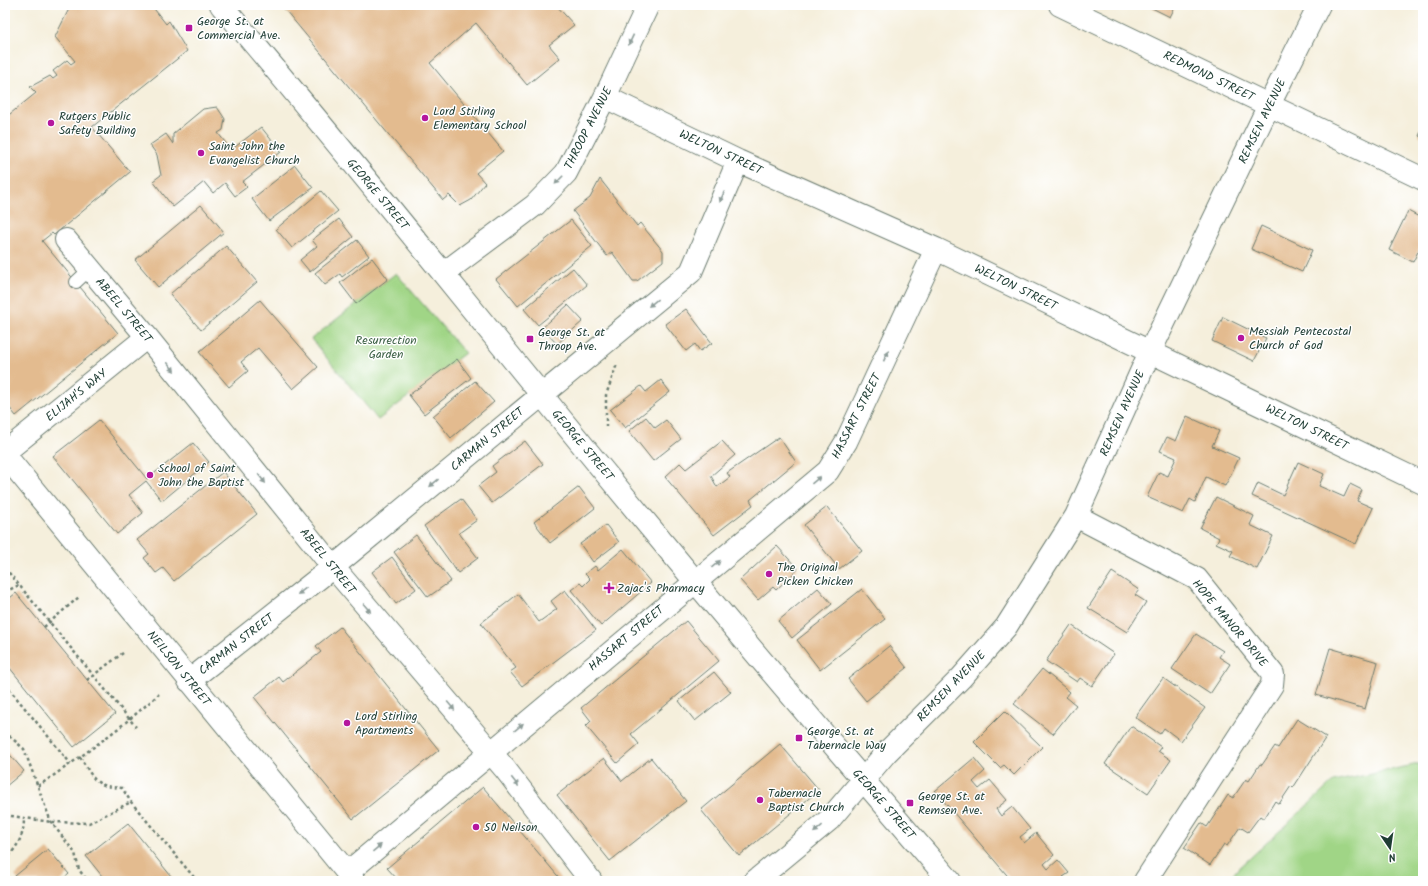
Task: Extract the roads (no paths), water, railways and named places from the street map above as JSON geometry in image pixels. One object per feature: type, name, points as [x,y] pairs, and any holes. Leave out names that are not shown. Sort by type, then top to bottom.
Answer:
[{"type":"street","name":"GEORGE STREET","points":[[221,5],[444,273],[541,395],[950,881]]},
{"type":"street","name":"THROOP AVENUE","points":[[444,273],[535,205],[566,173],[605,97],[648,5]]},
{"type":"street","name":"REDMOND STREET","points":[[1060,5],[1423,179]]},
{"type":"street","name":"REMSEN AVENUE","points":[[755,881],[829,820],[886,753],[961,678],[1006,626],[1076,516],[1150,352],[1319,5]]},
{"type":"street","name":"WELTON STREET","points":[[605,97],[738,161],[936,249],[1423,483]]},
{"type":"street","name":"CARMAN STREET","points":[[190,681],[333,567],[691,272],[738,161]]},
{"type":"street","name":"ABEEL STREET","points":[[66,240],[83,275],[147,337],[333,567],[506,769],[591,881]]},
{"type":"street","name":"HASSART STREET","points":[[350,877],[490,752],[828,470],[846,442],[936,249]]},
{"type":"street","name":"ELIJAH'S WAY","points":[[5,452],[147,337]]},
{"type":"street","name":"NEILSON STREET","points":[[5,456],[350,877]]},
{"type":"street","name":"HOPE MANOR DRIVE","points":[[1076,516],[1197,579],[1273,674],[1272,685],[1145,881]]},
{"type":"place","name":"George St. at Commercial Ave.","points":[[189,28]]},
{"type":"place","name":"Lord Stirling Elementary School","points":[[425,118]]},
{"type":"place","name":"Rutgers Public Safety Building","points":[[51,123]]},
{"type":"place","name":"Saint John the Evangelist Church","points":[[201,153]]},
{"type":"place","name":"Messiah Pentecostal Church of God","points":[[1241,338]]},
{"type":"place","name":"George St. at Throop Ave.","points":[[530,339]]},
{"type":"place","name":"School of Saint John the Baptist","points":[[150,475]]},
{"type":"place","name":"The Original Picken Chicken","points":[[769,574]]},
{"type":"place","name":"Zajac's Pharmacy","points":[[609,588]]},
{"type":"place","name":"Lord Stirling Apartments","points":[[347,723]]},
{"type":"place","name":"George St. at Tabernacle Way","points":[[799,738]]},
{"type":"place","name":"Tabernacle Baptist Church","points":[[760,800]]},
{"type":"place","name":"George St. at Remsen Ave.","points":[[910,803]]},
{"type":"place","name":"50 Neilson","points":[[476,827]]},
{"type":"park label","name":"Resurrection Garden","points":[[386,347]]}]
